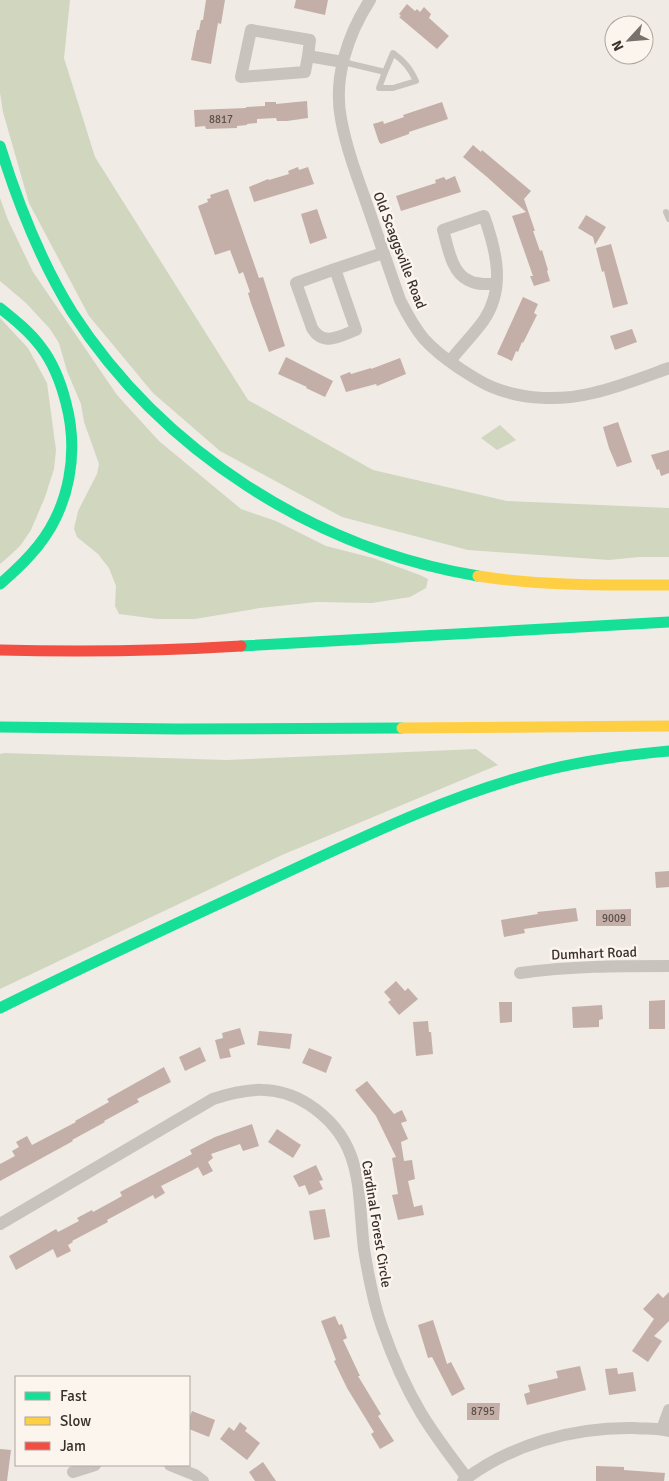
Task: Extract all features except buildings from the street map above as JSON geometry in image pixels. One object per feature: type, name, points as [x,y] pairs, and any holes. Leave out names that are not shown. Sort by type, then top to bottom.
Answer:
[{"type":"highway","points":[[0,146],[20,208],[36,245],[58,287],[85,331],[116,371],[148,406],[187,443],[230,475],[276,505],[318,527],[370,549],[410,562],[467,574],[518,581],[669,585]]},
{"type":"highway","points":[[0,308],[22,326],[42,348],[58,376],[67,402],[72,430],[73,456],[68,486],[60,510],[48,532],[33,555],[0,584]]},
{"type":"highway","points":[[0,650],[72,652],[178,650],[669,622]]},
{"type":"highway","points":[[0,727],[179,729],[669,726]]},
{"type":"highway","points":[[0,1008],[189,917],[364,836],[447,802],[538,772],[596,760],[669,751]]},
{"type":"street","name":"Old Scaggsville Road","points":[[370,0],[359,16],[343,62],[339,88],[340,118],[347,145],[400,300],[408,316],[425,340],[474,378],[492,387],[514,394],[540,398],[562,398],[592,394],[669,368]]},
{"type":"street","points":[[251,30],[310,40],[308,56],[305,72],[241,76],[251,30]]},
{"type":"street","points":[[308,56],[343,62]]},
{"type":"street","points":[[450,361],[485,318],[492,302],[496,284],[497,264],[494,246],[484,216],[443,230],[453,262],[459,272],[468,280],[480,284],[496,284]]},
{"type":"street","points":[[334,269],[356,330],[330,339],[322,338],[315,334],[296,283],[334,269],[383,253]]},
{"type":"street","name":"Dumhart Road","points":[[520,973],[552,968],[669,966]]},
{"type":"street","name":"Cardinal Forest Circle","points":[[0,1224],[213,1099],[235,1092],[254,1089],[274,1090],[304,1101],[319,1111],[335,1126],[346,1144],[360,1189],[364,1249],[374,1297],[391,1354],[420,1412],[465,1480]]},
{"type":"street","points":[[465,1480],[498,1458],[529,1445],[560,1436],[592,1430],[623,1428],[666,1430],[669,1410]]},
{"type":"street","points":[[73,1472],[92,1466]]},
{"type":"street","points":[[172,1466],[195,1475],[203,1481]]},
{"type":"lane","points":[[393,52],[405,62],[416,81],[393,88],[379,88],[385,72],[393,52]]},
{"type":"lane","points":[[343,62],[385,72]]},
{"type":"lane","points":[[666,212],[669,219]]},
{"type":"green space","points":[[0,0],[70,0],[64,58],[95,157],[248,400],[373,470],[507,501],[669,508],[669,557],[609,560],[468,550],[342,517],[220,451],[153,393],[89,316],[29,203],[3,112],[0,93]]},
{"type":"green space","points":[[0,198],[8,220],[33,272],[117,395],[159,441],[241,509],[276,521],[326,546],[373,558],[420,575],[428,579],[426,588],[410,597],[372,603],[316,602],[260,608],[195,619],[157,619],[119,614],[115,606],[116,586],[109,568],[98,554],[77,537],[74,529],[78,511],[97,474],[99,464],[84,422],[81,404],[67,371],[59,343],[50,329],[26,303],[0,281]]},
{"type":"green space","points":[[0,318],[28,348],[47,383],[56,450],[54,469],[31,530],[20,546],[0,564]]},
{"type":"green space","points":[[500,425],[516,440],[497,450],[481,438]]},
{"type":"green space","points":[[476,749],[498,765],[282,855],[0,989],[0,754],[226,760]]},
{"type":"traffic: fast","points":[[0,146],[14,189],[31,231],[60,292],[72,312],[109,362],[150,408],[197,449],[247,486],[301,517],[358,543],[417,563],[478,576]]},
{"type":"traffic: fast","points":[[0,308],[32,336],[50,360],[64,396],[72,440],[69,478],[58,514],[29,557],[0,584]]},
{"type":"traffic: fast","points":[[241,646],[669,622]]},
{"type":"traffic: fast","points":[[0,727],[179,729],[402,728]]},
{"type":"traffic: fast","points":[[0,1008],[199,913],[366,836],[434,807],[503,782],[555,768],[636,754],[669,751]]},
{"type":"traffic: slow","points":[[478,576],[526,582],[597,585],[669,585]]},
{"type":"traffic: slow","points":[[402,728],[669,726]]},
{"type":"traffic: jam","points":[[0,650],[121,651],[241,646]]}]
